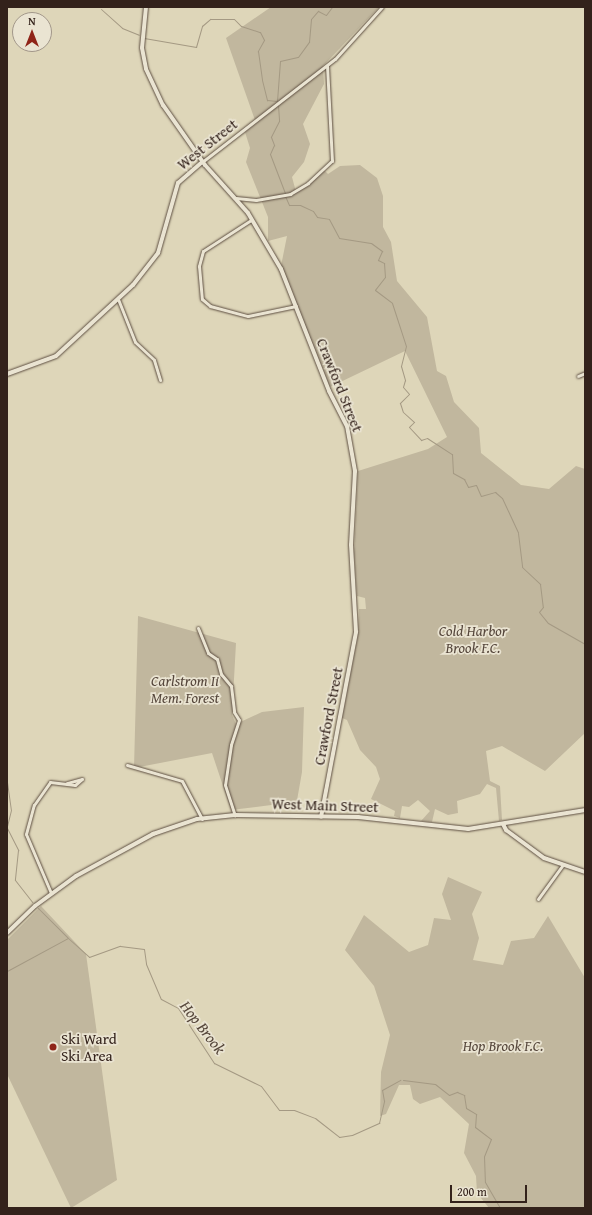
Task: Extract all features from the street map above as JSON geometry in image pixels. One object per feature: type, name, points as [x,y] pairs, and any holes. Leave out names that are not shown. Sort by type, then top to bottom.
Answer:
[{"type":"street","name":"Crawford Street","points":[[146,7],[141,38],[146,69],[168,114],[202,162],[236,198],[283,273],[329,391],[347,426],[355,471],[351,550],[356,632],[321,817]]},
{"type":"street","name":"West Street","points":[[7,374],[56,356],[118,299],[155,259],[176,186],[202,162],[327,66],[382,7]]},
{"type":"street","points":[[236,198],[256,200],[290,194],[308,183],[332,161],[327,66]]},
{"type":"street","points":[[251,220],[203,251],[199,266],[202,299],[210,306],[248,316],[296,306]]},
{"type":"street","points":[[118,299],[135,342],[154,360],[160,380]]},
{"type":"street","points":[[578,376],[585,373]]},
{"type":"street","points":[[198,628],[208,653],[217,659],[221,674],[231,686],[234,712],[239,720],[231,744],[225,785],[235,814]]},
{"type":"street","points":[[127,765],[182,781],[202,819]]},
{"type":"street","points":[[51,893],[26,834],[34,805],[48,785],[54,781],[67,783]]},
{"type":"street","name":"West Main Street","points":[[7,933],[51,893],[76,876],[153,834],[202,819],[235,814],[378,819],[460,829],[503,824],[585,810]]},
{"type":"street","points":[[503,824],[537,853],[562,866],[585,872]]},
{"type":"street","points":[[538,899],[562,866]]},
{"type":"green space","name":"Cold Harbor Brook F.C.","points":[[271,7],[379,7],[323,66],[324,84],[303,124],[310,144],[304,162],[292,177],[296,192],[324,170],[328,174],[340,166],[360,165],[377,178],[383,196],[383,227],[391,242],[397,281],[427,317],[437,371],[446,376],[454,402],[479,428],[481,453],[521,485],[549,489],[576,466],[585,469],[585,733],[545,771],[502,746],[486,751],[490,781],[500,786],[502,820],[499,821],[496,788],[487,784],[480,794],[457,801],[458,813],[448,815],[435,809],[432,822],[421,821],[430,811],[418,800],[409,807],[402,806],[400,818],[394,816],[395,811],[371,799],[380,779],[376,767],[360,750],[347,720],[342,718],[358,635],[359,609],[366,609],[365,598],[357,596],[354,553],[358,471],[428,449],[447,437],[405,351],[330,387],[281,266],[287,236],[268,241],[268,217],[246,162],[250,148],[245,132],[256,123],[226,38]]},
{"type":"green space","name":"Carlstrom Ii Mem. Forest","points":[[138,616],[236,643],[232,715],[236,724],[262,712],[304,707],[302,772],[296,806],[279,804],[231,810],[212,753],[134,768]]},
{"type":"green space","name":"Hop Brook F.C.","points":[[448,877],[482,892],[472,914],[479,938],[473,960],[503,965],[511,941],[534,938],[548,916],[585,978],[585,1208],[489,1208],[477,1193],[476,1176],[464,1153],[469,1124],[440,1097],[420,1104],[413,1099],[410,1085],[399,1085],[386,1114],[380,1116],[381,1072],[390,1035],[374,986],[345,950],[364,915],[409,952],[428,945],[434,918],[451,920],[442,894]]},
{"type":"green space","name":"Ski Ward Ski Area","points":[[41,906],[86,954],[117,1180],[71,1208],[7,1074],[7,940]]},
{"type":"waterway","points":[[144,38],[196,47],[202,26],[210,19],[234,19],[241,26],[260,32],[264,40],[258,51],[262,80],[267,100],[277,101],[280,61],[298,57],[309,42],[311,19],[318,11],[326,15],[332,7]]},
{"type":"waterway","points":[[101,9],[122,28],[139,35]]},
{"type":"waterway","points":[[278,105],[279,121],[271,137],[274,145],[270,154],[285,193]]},
{"type":"waterway","points":[[285,196],[289,205],[300,205],[313,211],[317,217],[329,219],[339,238],[371,243],[382,251],[378,260],[384,263],[385,277],[375,290],[392,303],[406,346],[401,366],[405,380],[403,387],[409,394],[400,403],[403,412],[414,422],[409,427],[421,440],[427,438],[452,454],[453,473],[464,479],[468,487],[476,485],[481,496],[495,492],[502,498],[518,533],[522,567],[540,584],[543,607],[539,612],[548,623],[585,644]]},
{"type":"waterway","points":[[7,782],[11,810],[7,826]]},
{"type":"waterway","points":[[7,828],[18,850],[15,880],[32,902]]},
{"type":"waterway","points":[[38,908],[68,938]]},
{"type":"waterway","name":"Hop Brook","points":[[7,971],[68,938],[89,957],[120,946],[144,949],[146,964],[161,999],[178,1008],[214,1063],[261,1086],[279,1110],[294,1110],[315,1118],[339,1137],[352,1135],[379,1123],[384,1101],[382,1090],[400,1080]]},
{"type":"waterway","name":"Hop Brook","points":[[403,1080],[435,1084],[449,1095],[457,1092],[464,1095],[466,1108],[476,1114],[475,1127],[491,1139],[484,1156],[485,1182],[500,1208]]},
{"type":"place","name":"Ski Ward Ski Area","points":[[53,1047]]}]
